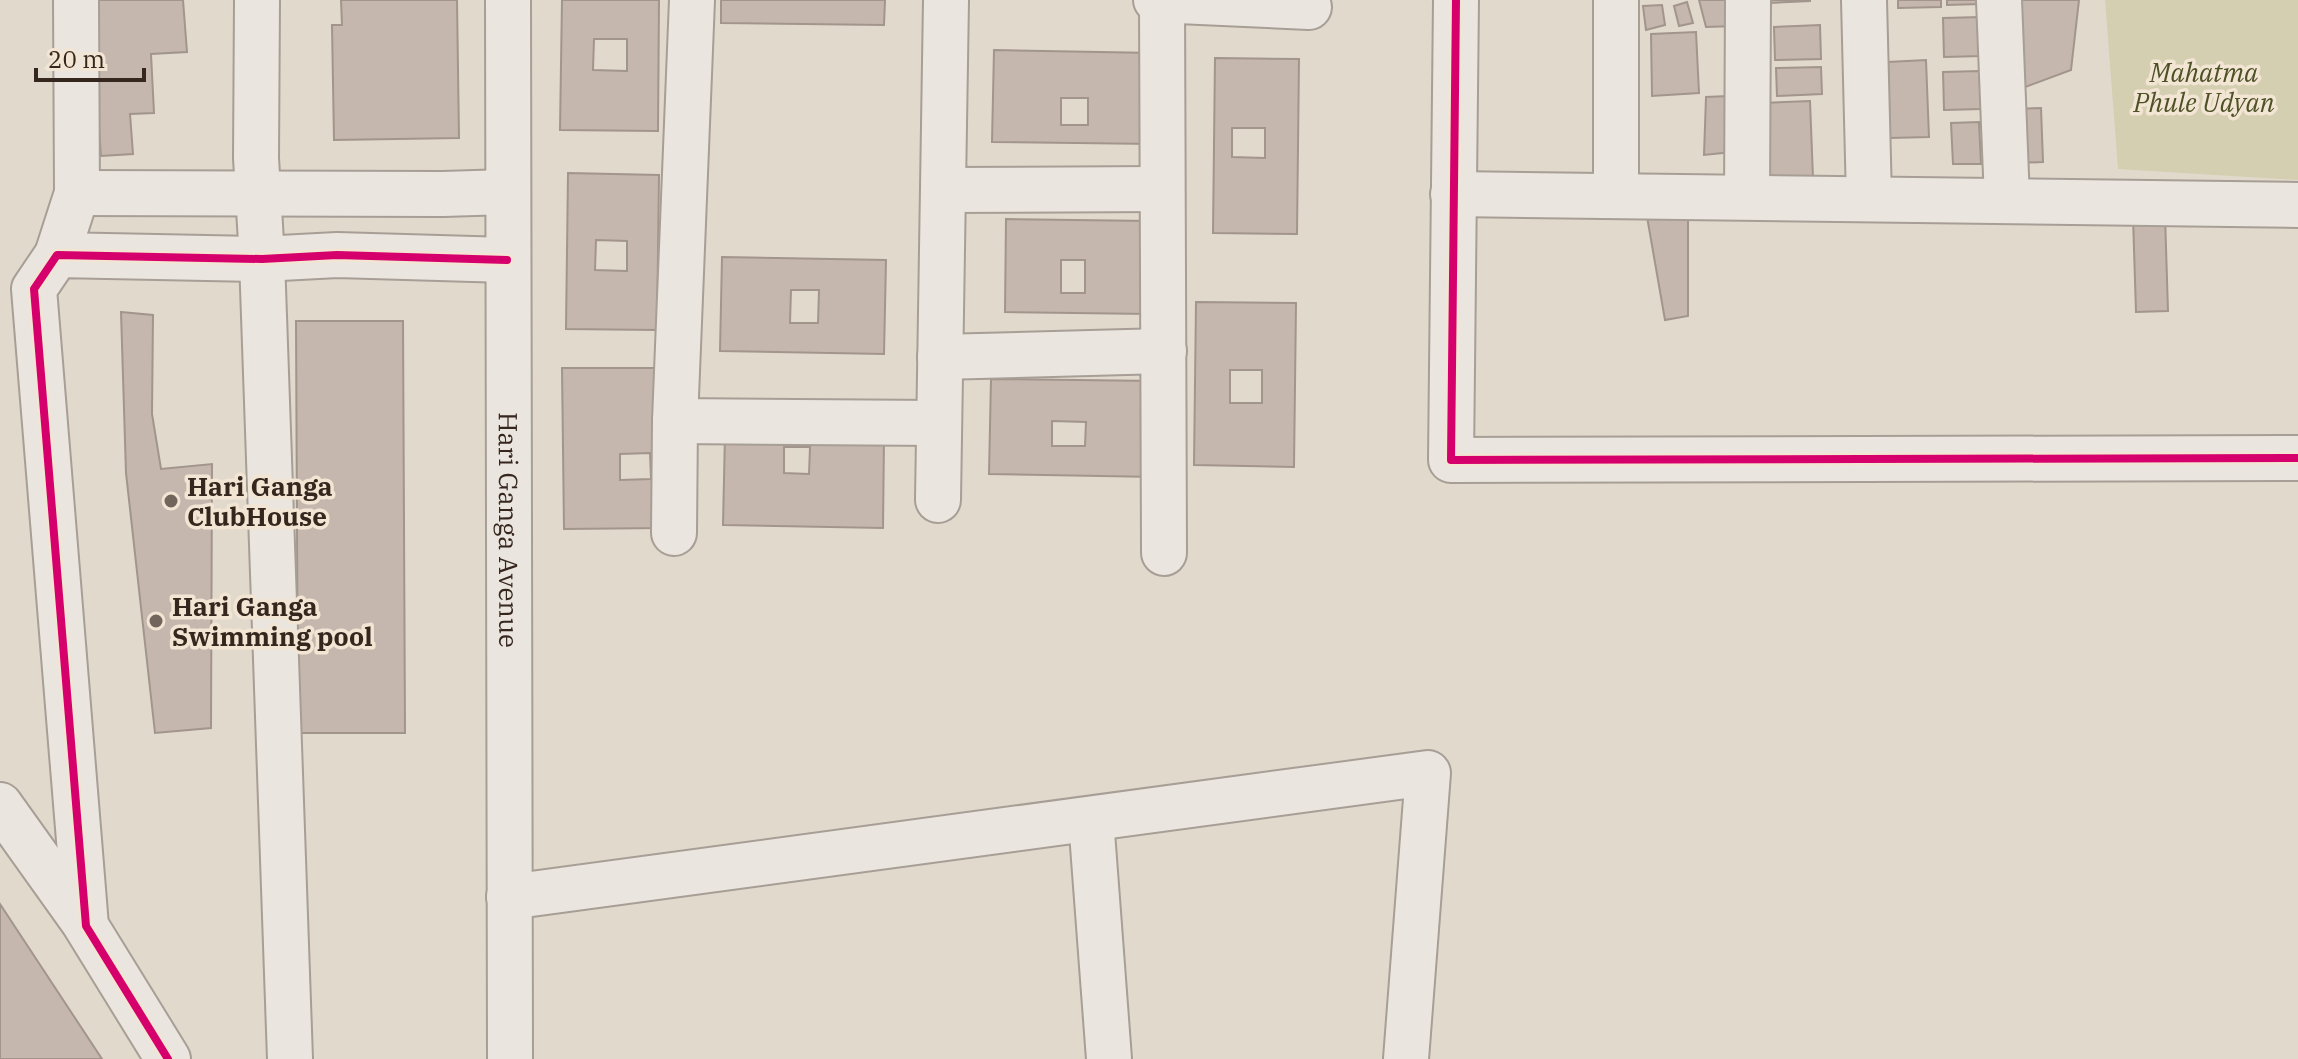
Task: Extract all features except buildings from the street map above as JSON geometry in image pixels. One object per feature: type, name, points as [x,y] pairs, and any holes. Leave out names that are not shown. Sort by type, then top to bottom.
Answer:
[{"type":"street","points":[[76,0],[77,193],[57,255],[34,289],[86,926]]},
{"type":"street","points":[[257,0],[258,194],[290,1059]]},
{"type":"street","name":"Hari Ganga Avenue","points":[[508,0],[510,1059]]},
{"type":"street","points":[[674,533],[675,421],[692,0]]},
{"type":"street","points":[[938,500],[946,0]]},
{"type":"street","points":[[1164,553],[1160,0],[1309,7]]},
{"type":"street","points":[[1456,0],[1451,460],[2298,458]]},
{"type":"street","points":[[1616,0],[1616,196]]},
{"type":"street","points":[[1747,197],[1748,0]]},
{"type":"street","points":[[1864,0],[1869,199]]},
{"type":"street","points":[[1999,0],[2007,200]]},
{"type":"street","points":[[943,190],[1162,189]]},
{"type":"street","points":[[77,193],[507,192]]},
{"type":"street","points":[[1453,194],[2298,205]]},
{"type":"street","points":[[57,255],[262,259],[337,255],[507,260]]},
{"type":"street","points":[[940,357],[1164,351]]},
{"type":"street","points":[[675,421],[939,423]]},
{"type":"street","points":[[509,897],[1428,773],[1406,1059]]},
{"type":"street","points":[[0,805],[86,926],[168,1059]]},
{"type":"street","points":[[1091,819],[1109,1059]]},
{"type":"green space","name":"Mahatma Phule Udyan","points":[[2105,0],[2298,0],[2298,180],[2118,169]]},
{"type":"cycle path","points":[[1456,0],[1451,460],[2298,458]]},
{"type":"cycle path","points":[[168,1059],[86,926],[34,289],[57,255],[262,259],[337,255],[507,260]]},
{"type":"place","name":"Hari Ganga ClubHouse","points":[[171,501]]},
{"type":"place","name":"Hari Ganga Swimming pool","points":[[156,621]]}]
